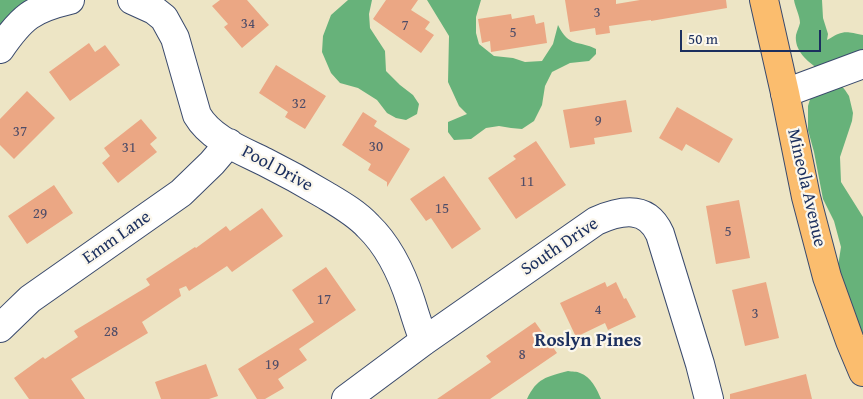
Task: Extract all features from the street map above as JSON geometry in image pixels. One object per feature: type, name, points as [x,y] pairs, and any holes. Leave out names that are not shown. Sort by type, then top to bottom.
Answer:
[{"type":"main road","name":"Mineola Avenue","points":[[764,0],[806,197],[826,277],[863,372]]},
{"type":"street","points":[[0,49],[18,25],[29,15],[53,4],[70,0]]},
{"type":"street","name":"Pool Drive","points":[[132,0],[154,10],[164,18],[175,38],[198,115],[202,123],[209,130],[229,143],[343,205],[368,225],[390,254],[402,278],[424,341]]},
{"type":"street","points":[[785,93],[863,64]]},
{"type":"street","name":"Emm Lane","points":[[0,328],[30,299],[181,193],[212,163],[229,143]]},
{"type":"street","name":"South Drive","points":[[346,399],[424,341],[596,221],[621,213],[645,215],[656,225],[700,364],[709,399]]},
{"type":"green space","points":[[0,0],[46,0],[0,26]]},
{"type":"green space","points":[[348,0],[372,0],[369,14],[370,28],[385,51],[386,71],[413,95],[419,104],[417,114],[406,120],[396,118],[387,113],[377,100],[358,88],[340,83],[331,73],[322,52],[323,36],[331,15]]},
{"type":"green space","points":[[427,0],[481,0],[476,17],[476,33],[479,44],[494,56],[513,58],[525,62],[542,61],[553,44],[558,25],[566,37],[596,49],[596,54],[589,61],[570,63],[552,72],[545,86],[542,105],[534,121],[522,129],[499,126],[486,128],[471,139],[454,140],[448,132],[448,122],[467,114],[459,106],[448,82],[449,36]]},
{"type":"green space","points":[[794,0],[822,0],[823,18],[828,34],[827,40],[844,32],[863,35],[863,60],[839,83],[849,96],[853,113],[840,157],[841,182],[863,217],[863,347],[838,266],[841,247],[834,221],[823,199],[808,130],[808,106],[819,69],[806,59],[797,46],[796,35],[800,23]]},
{"type":"green space","points":[[568,371],[579,372],[587,377],[601,399],[527,399],[543,379]]},
{"type":"building","points":[[220,0],[247,0],[269,25],[242,48],[224,27],[228,24],[212,6]]},
{"type":"building","points":[[386,0],[418,0],[411,10],[430,22],[425,29],[434,35],[421,53],[373,19]]},
{"type":"building","points":[[565,0],[616,0],[616,4],[640,0],[726,0],[727,8],[609,26],[610,33],[596,35],[595,28],[570,32]]},
{"type":"building","points":[[511,14],[512,19],[534,15],[536,24],[544,22],[547,43],[491,52],[490,41],[482,43],[478,19]]},
{"type":"building","points":[[89,43],[95,52],[105,45],[120,65],[70,101],[49,72]]},
{"type":"building","points":[[276,65],[326,96],[305,129],[285,117],[288,112],[259,93]]},
{"type":"building","points":[[27,91],[55,118],[14,159],[0,145],[0,119]]},
{"type":"building","points":[[626,100],[632,132],[594,138],[595,144],[570,148],[563,110]]},
{"type":"building","points":[[677,107],[733,139],[719,163],[686,144],[682,151],[659,138]]},
{"type":"building","points":[[363,112],[377,121],[374,126],[410,149],[387,187],[387,182],[368,170],[371,164],[342,145]]},
{"type":"building","points":[[141,119],[157,138],[150,144],[157,152],[118,183],[102,163],[110,156],[104,148]]},
{"type":"building","points":[[536,141],[566,185],[516,219],[488,178],[516,159],[513,156]]},
{"type":"building","points":[[444,176],[481,229],[452,249],[431,218],[426,221],[410,199]]},
{"type":"building","points":[[54,185],[73,213],[27,244],[8,216]]},
{"type":"building","points":[[739,200],[750,258],[716,264],[706,206]]},
{"type":"building","points":[[262,208],[283,236],[232,272],[227,266],[189,291],[186,286],[179,289],[181,296],[142,322],[148,333],[71,379],[85,399],[29,399],[14,378],[43,357],[45,359],[78,337],[74,331],[150,285],[146,279],[196,248],[226,226],[230,231]]},
{"type":"building","points":[[326,267],[356,310],[299,349],[307,360],[278,379],[284,388],[265,399],[257,399],[238,369],[314,322],[292,290]]},
{"type":"building","points":[[605,282],[607,287],[616,282],[636,317],[608,330],[605,323],[576,337],[560,303]]},
{"type":"building","points":[[766,282],[779,338],[745,346],[732,290]]},
{"type":"building","points":[[535,322],[557,353],[490,399],[437,399],[491,362],[486,356]]},
{"type":"building","points":[[206,364],[218,396],[209,399],[161,399],[155,382]]},
{"type":"building","points":[[806,374],[812,399],[730,399],[730,394]]},
{"type":"district","name":"Roslyn Pines","points":[[588,341]]}]
